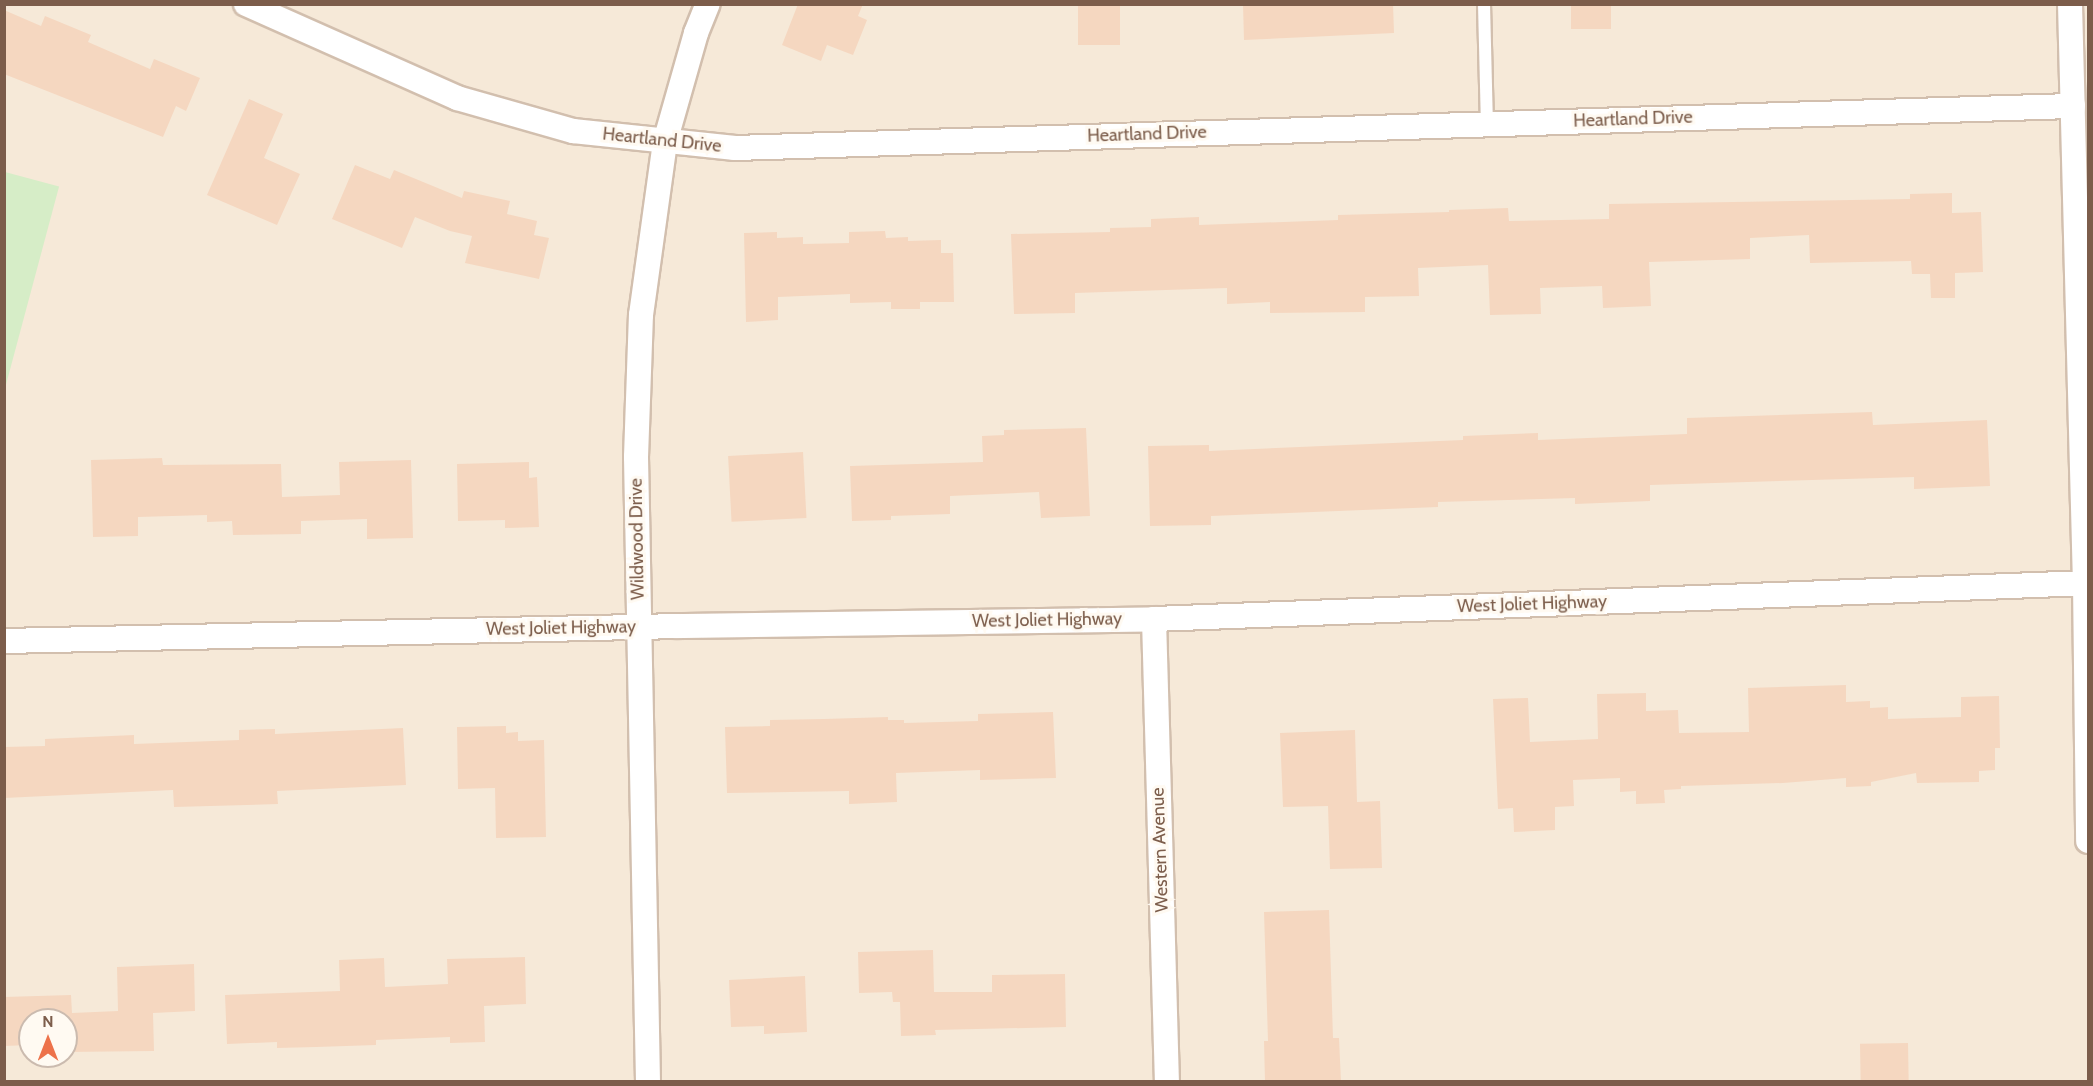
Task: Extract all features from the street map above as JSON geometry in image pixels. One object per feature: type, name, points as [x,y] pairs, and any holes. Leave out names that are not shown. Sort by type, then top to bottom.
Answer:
[{"type":"street","name":"Heartland Drive","points":[[246,4],[457,98],[573,131],[735,148],[2073,106]]},
{"type":"street","name":"Wildwood Drive","points":[[648,1082],[636,457],[640,315],[665,142],[696,33],[708,4]]},
{"type":"street","points":[[2070,4],[2087,583],[2088,841]]},
{"type":"street","name":"West Joliet Highway","points":[[4,641],[638,627],[1154,619],[2087,583]]},
{"type":"street","name":"Western Avenue","points":[[1154,619],[1167,1082]]},
{"type":"lane","points":[[1484,4],[1487,123]]},
{"type":"shaded area","points":[[5,5],[2088,5],[2088,1081],[5,1082]]},
{"type":"green space","points":[[5,172],[59,186],[4,392]]},
{"type":"building","points":[[798,4],[863,4],[858,16],[867,20],[853,55],[827,45],[821,61],[782,45]]},
{"type":"building","points":[[1078,4],[1120,4],[1120,45],[1078,45]]},
{"type":"building","points":[[1243,4],[1393,4],[1394,33],[1244,40]]},
{"type":"building","points":[[1571,4],[1611,4],[1611,29],[1571,29]]},
{"type":"building","points":[[4,10],[41,26],[45,16],[91,35],[88,42],[150,69],[154,59],[200,78],[186,111],[176,106],[163,137],[4,74]]},
{"type":"building","points":[[249,99],[283,114],[264,158],[300,174],[277,225],[207,195]]},
{"type":"building","points":[[355,165],[390,179],[394,170],[462,198],[464,191],[510,201],[507,214],[537,221],[534,235],[549,238],[539,279],[465,263],[472,236],[450,231],[415,217],[402,248],[332,219]]},
{"type":"building","points":[[1952,193],[1952,213],[1981,212],[1983,272],[1955,273],[1955,298],[1931,298],[1930,274],[1912,274],[1911,261],[1810,263],[1809,235],[1750,238],[1750,259],[1649,262],[1651,306],[1603,308],[1602,286],[1540,288],[1541,314],[1490,315],[1488,265],[1418,268],[1419,296],[1365,297],[1365,312],[1270,313],[1270,302],[1227,304],[1227,288],[1075,293],[1075,313],[1014,314],[1011,234],[1110,232],[1110,228],[1151,227],[1151,219],[1199,217],[1199,225],[1338,220],[1338,215],[1508,208],[1509,221],[1609,219],[1609,204],[1910,199],[1910,194]]},
{"type":"building","points":[[885,231],[886,238],[908,237],[908,241],[941,240],[941,253],[953,253],[954,302],[920,302],[920,309],[891,309],[891,302],[850,303],[850,294],[778,297],[778,320],[746,322],[744,233],[777,232],[777,238],[803,237],[803,244],[849,243],[849,232]]},
{"type":"building","points":[[1872,412],[1873,425],[1987,420],[1990,486],[1914,489],[1914,477],[1650,485],[1650,501],[1575,504],[1575,498],[1438,502],[1438,507],[1211,516],[1211,525],[1150,526],[1148,446],[1209,445],[1209,451],[1463,440],[1463,436],[1538,433],[1538,440],[1687,434],[1687,418]]},
{"type":"building","points":[[1086,428],[1090,516],[1041,518],[1039,492],[950,496],[950,514],[891,516],[891,520],[852,521],[850,466],[983,462],[982,436],[1004,435],[1004,430]]},
{"type":"building","points":[[803,452],[806,518],[732,522],[728,456]]},
{"type":"building","points":[[162,458],[163,465],[281,464],[282,497],[340,495],[339,462],[411,460],[413,538],[367,539],[367,519],[301,521],[301,534],[233,535],[232,521],[207,522],[207,515],[138,517],[138,536],[93,537],[91,460]]},
{"type":"building","points":[[529,462],[529,478],[537,477],[539,527],[505,528],[505,520],[458,521],[457,464]]},
{"type":"building","points":[[1846,685],[1846,702],[1870,701],[1870,708],[1888,707],[1888,719],[1961,717],[1961,697],[1999,696],[2000,748],[1995,748],[1995,770],[1979,771],[1979,782],[1917,783],[1916,773],[1871,782],[1871,786],[1846,787],[1846,778],[1783,783],[1681,786],[1681,789],[1664,790],[1665,803],[1636,804],[1636,791],[1620,792],[1620,778],[1573,780],[1574,806],[1555,807],[1555,830],[1514,832],[1513,808],[1498,809],[1493,699],[1528,698],[1530,742],[1598,739],[1597,694],[1646,693],[1646,711],[1678,710],[1679,733],[1749,732],[1748,688]]},
{"type":"building","points":[[1053,712],[1056,778],[980,780],[980,770],[896,773],[897,802],[849,804],[849,791],[727,793],[725,727],[770,726],[770,720],[888,717],[888,720],[904,720],[904,723],[978,721],[978,714]]},
{"type":"building","points":[[506,726],[506,733],[518,732],[518,741],[544,740],[546,837],[496,838],[495,788],[458,789],[457,727]]},
{"type":"building","points":[[403,728],[406,785],[277,791],[278,804],[174,807],[173,790],[4,798],[4,747],[45,746],[45,739],[134,735],[134,744],[239,740],[239,730],[275,729],[275,734]]},
{"type":"building","points":[[1355,730],[1357,802],[1380,801],[1382,868],[1330,869],[1328,806],[1283,807],[1280,733]]},
{"type":"building","points":[[1329,910],[1333,1038],[1339,1038],[1341,1082],[1265,1082],[1264,1041],[1268,1041],[1264,912]]},
{"type":"building","points":[[933,950],[934,992],[992,992],[992,975],[1065,974],[1066,1027],[935,1030],[936,1035],[901,1036],[900,1002],[893,1002],[892,992],[859,993],[858,952]]},
{"type":"building","points":[[525,957],[526,1004],[484,1006],[485,1042],[450,1043],[450,1037],[376,1040],[376,1045],[316,1047],[277,1048],[277,1042],[227,1044],[225,995],[340,991],[339,960],[384,958],[385,987],[448,984],[447,959]]},
{"type":"building","points":[[194,964],[195,1011],[153,1013],[154,1051],[78,1052],[78,1013],[118,1011],[117,967]]},
{"type":"building","points":[[805,976],[807,1032],[764,1034],[764,1026],[731,1027],[729,980]]},
{"type":"building","points":[[71,995],[72,1008],[18,1008],[18,1045],[4,1046],[4,997]]},
{"type":"building","points":[[1908,1043],[1909,1082],[1861,1082],[1860,1044]]}]
